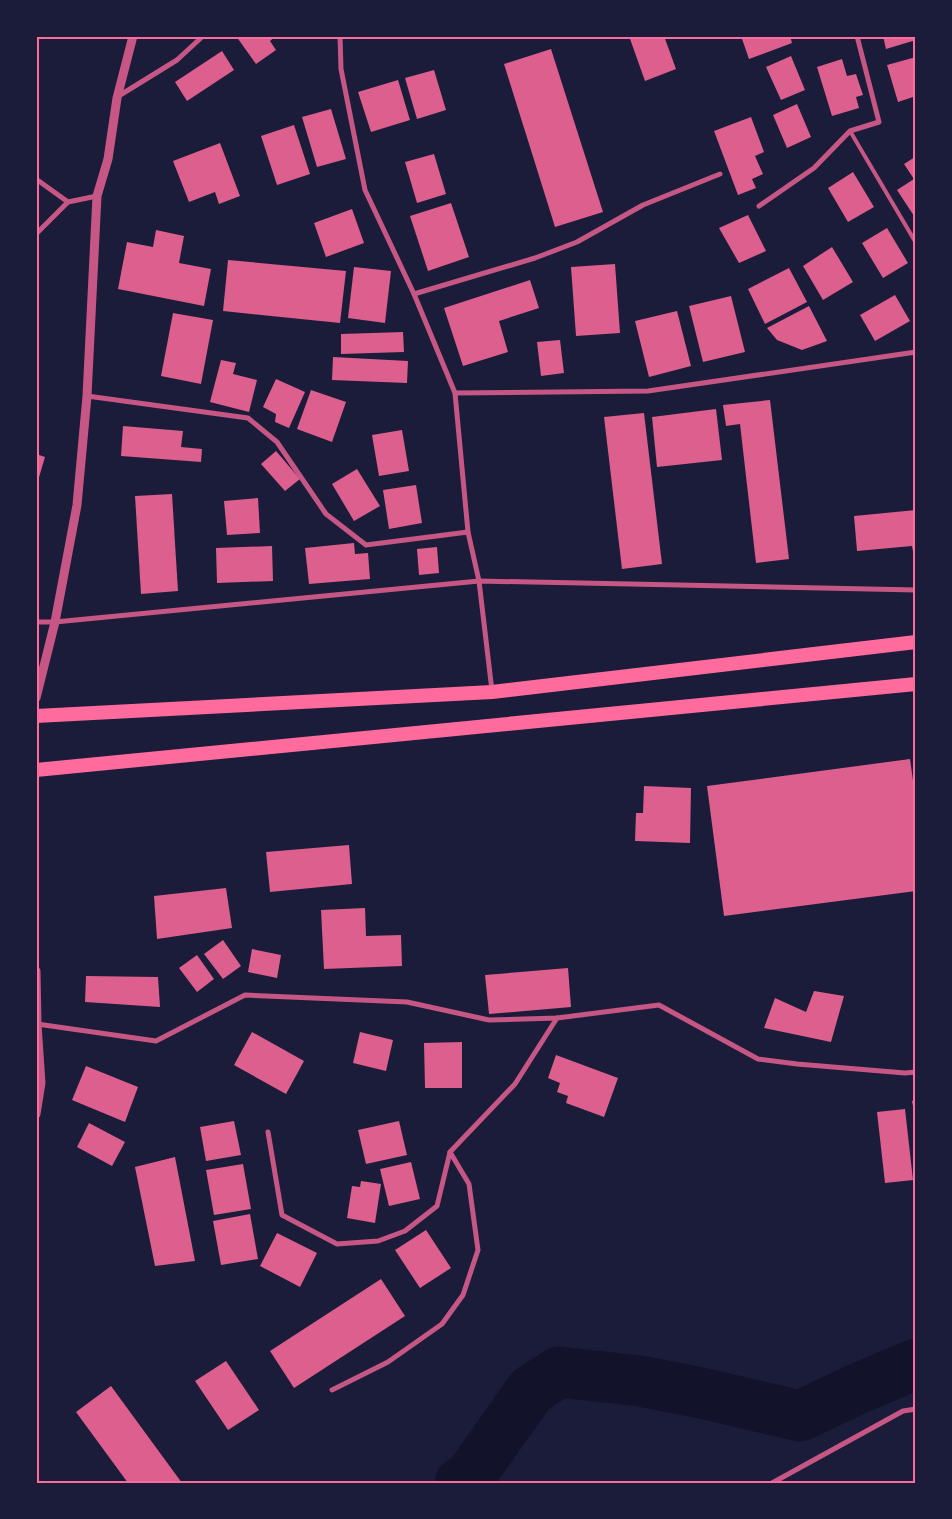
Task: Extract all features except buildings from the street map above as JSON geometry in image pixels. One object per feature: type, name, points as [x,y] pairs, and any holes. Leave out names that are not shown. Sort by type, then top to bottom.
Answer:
[{"type":"highway","points":[[36,716],[492,692],[916,642]]},
{"type":"highway","points":[[36,770],[916,684]]},
{"type":"street","points":[[36,698],[55,622],[77,505],[87,396],[97,196],[108,160],[116,98],[133,36]]},
{"type":"street","points":[[116,98],[177,60],[203,36]]},
{"type":"street","points":[[340,36],[341,69],[365,190],[414,294],[455,393],[468,532],[479,582],[492,692]]},
{"type":"street","points":[[759,206],[814,168],[850,131],[878,122],[857,36]]},
{"type":"street","points":[[414,294],[535,258],[577,242],[644,206],[720,174]]},
{"type":"street","points":[[36,179],[68,202]]},
{"type":"street","points":[[36,234],[68,202],[97,196]]},
{"type":"street","points":[[455,393],[648,391],[916,352]]},
{"type":"street","points":[[87,396],[248,418],[277,442],[326,514],[366,545],[468,532]]},
{"type":"street","points":[[36,622],[55,622],[479,582],[916,590]]},
{"type":"street","points":[[36,971],[36,1024],[40,1083],[36,1114]]},
{"type":"street","points":[[36,1024],[156,1041],[245,995],[407,1002],[489,1020],[557,1018],[659,1005],[758,1059],[807,1065],[905,1073],[916,1072]]},
{"type":"street","points":[[268,1132],[282,1215],[337,1244],[378,1240],[405,1230],[437,1206],[450,1152],[515,1084],[557,1018]]},
{"type":"street","points":[[332,1390],[388,1362],[442,1324],[463,1295],[478,1250],[469,1184],[450,1152]]},
{"type":"street","points":[[772,1483],[903,1411],[916,1409]]},
{"type":"lane","points":[[850,131],[916,244]]},
{"type":"waterway","points":[[460,1483],[471,1475],[531,1390],[559,1372],[640,1381],[800,1416],[916,1364]]}]
